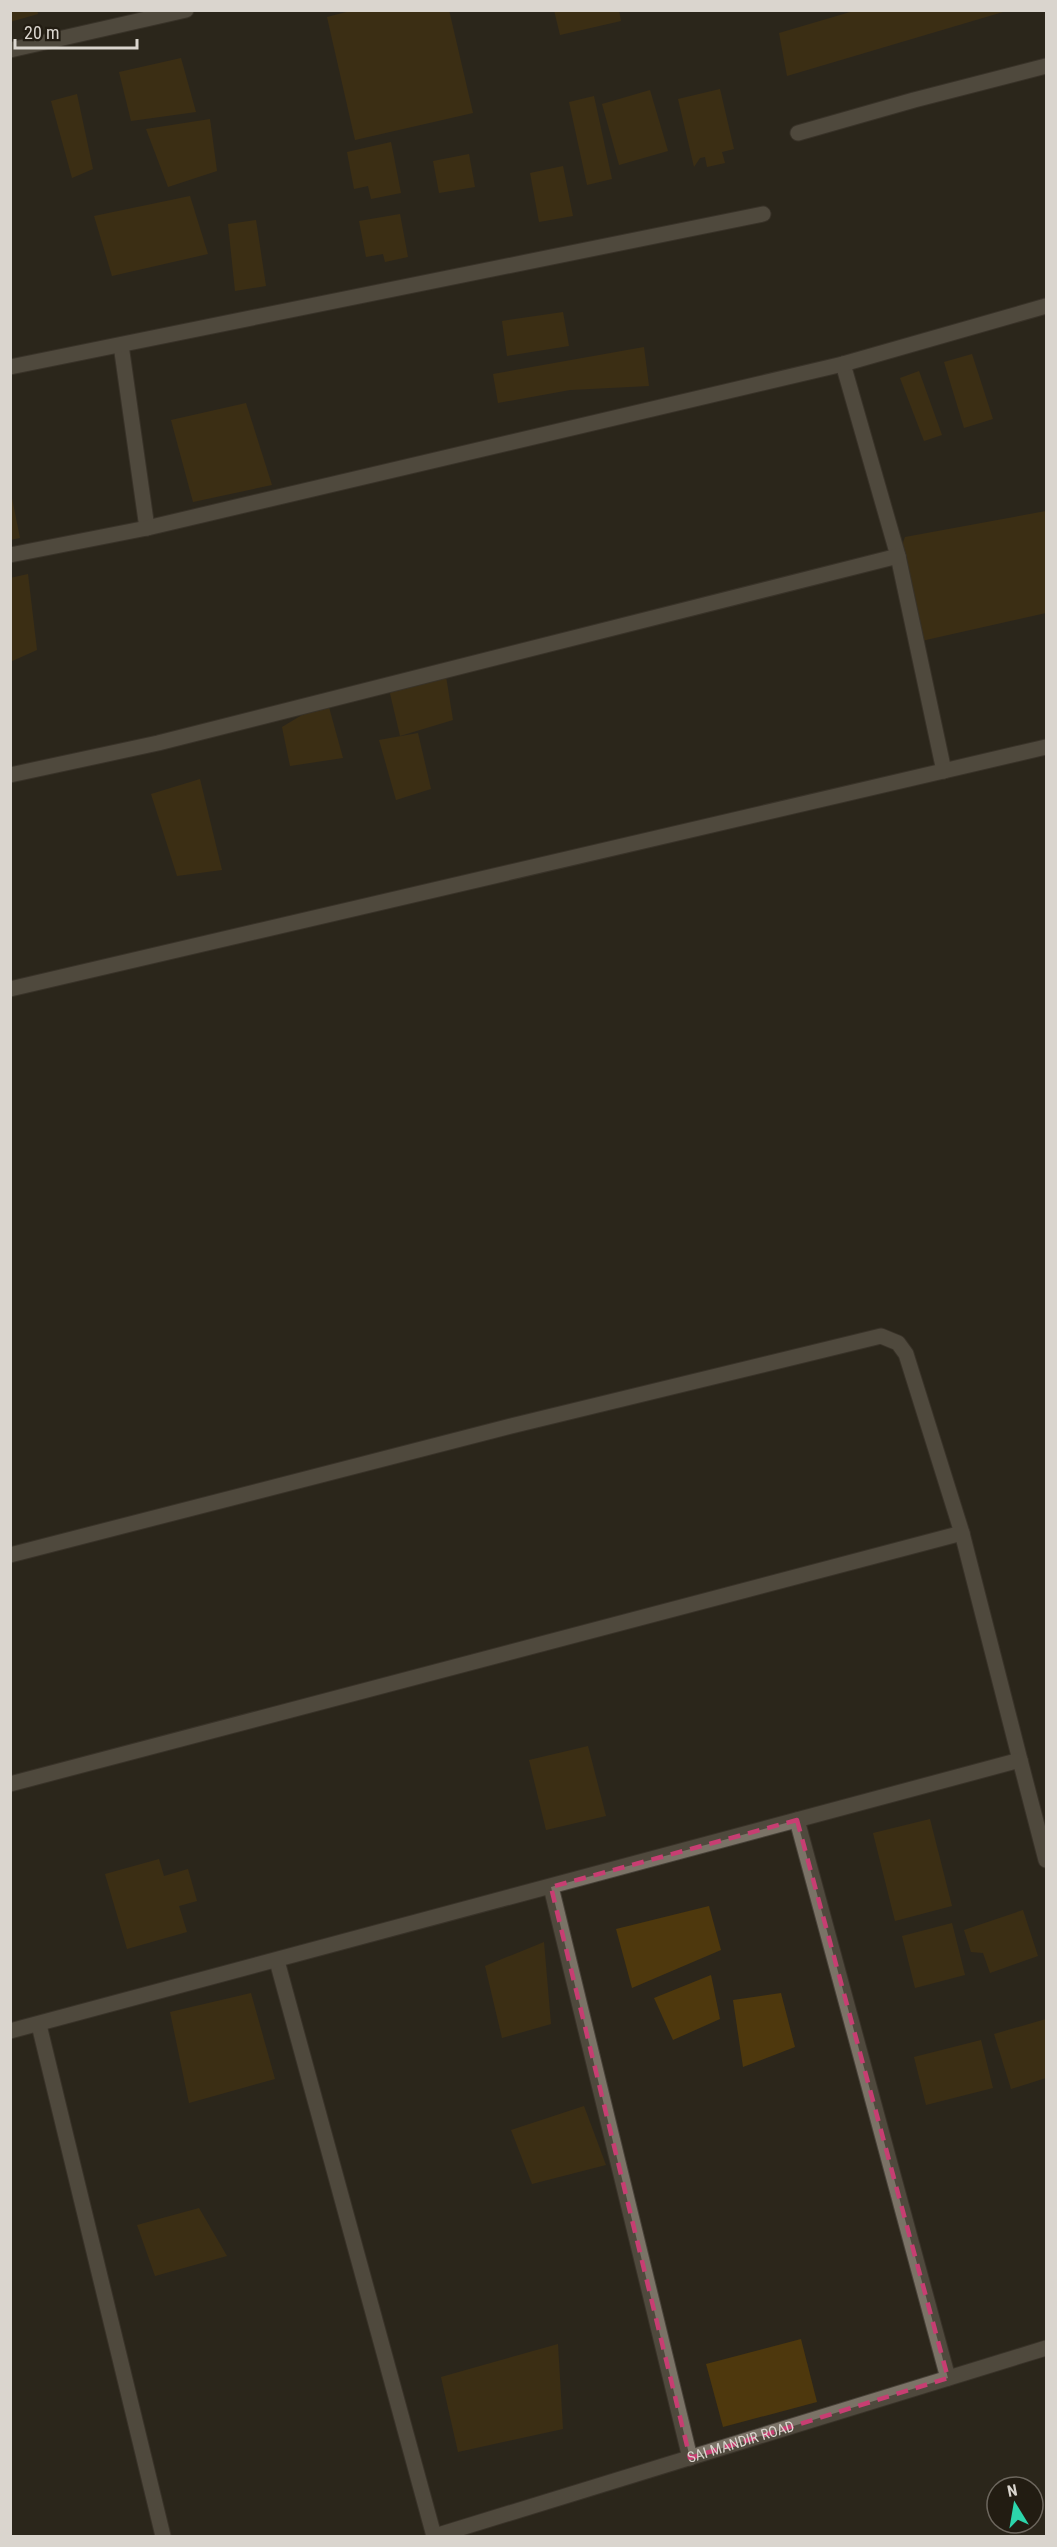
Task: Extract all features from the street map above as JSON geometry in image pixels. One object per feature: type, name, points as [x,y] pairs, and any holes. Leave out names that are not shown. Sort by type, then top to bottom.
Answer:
[{"type":"street","points":[[10,50],[186,10]]},
{"type":"street","points":[[798,133],[1047,66]]},
{"type":"street","points":[[10,367],[763,214]]},
{"type":"street","points":[[10,555],[147,528],[843,364],[1047,306]]},
{"type":"street","points":[[121,345],[147,528]]},
{"type":"street","points":[[843,364],[898,556],[944,771]]},
{"type":"street","points":[[10,775],[158,743],[898,556]]},
{"type":"street","points":[[10,989],[1047,747]]},
{"type":"street","points":[[10,1555],[511,1426],[881,1336],[898,1343],[906,1354],[962,1533],[1047,1860]]},
{"type":"street","points":[[10,1784],[962,1533]]},
{"type":"street","points":[[10,2031],[1020,1760]]},
{"type":"street","points":[[797,1821],[948,2378]]},
{"type":"street","points":[[551,1887],[690,2458]]},
{"type":"street","points":[[277,1961],[434,2536]]},
{"type":"street","points":[[39,2025],[163,2536]]},
{"type":"street","name":"SAI MANDIR ROAD","points":[[434,2536],[1047,2348]]},
{"type":"highlighted area","points":[[797,1820],[948,2378],[690,2458],[551,1887]]},
{"type":"building","points":[[10,10],[37,10],[38,14],[10,22]]},
{"type":"building","points":[[354,10],[449,10],[473,113],[355,140],[327,17]]},
{"type":"building","points":[[554,10],[619,10],[621,21],[560,35]]},
{"type":"building","points":[[857,10],[1003,10],[1003,12],[787,76],[779,33]]},
{"type":"building","points":[[181,58],[196,112],[131,121],[119,72]]},
{"type":"building","points":[[720,89],[734,149],[722,152],[725,163],[707,167],[705,157],[700,158],[694,167],[678,99]]},
{"type":"building","points":[[650,90],[668,151],[619,165],[602,104]]},
{"type":"building","points":[[77,94],[93,169],[72,178],[51,101]]},
{"type":"building","points":[[594,96],[612,179],[587,185],[569,102]]},
{"type":"building","points":[[210,119],[217,171],[168,187],[146,129]]},
{"type":"building","points":[[391,142],[401,193],[371,199],[368,186],[354,189],[347,152]]},
{"type":"building","points":[[469,154],[475,187],[439,193],[433,161]]},
{"type":"building","points":[[563,166],[573,216],[539,222],[530,173]]},
{"type":"building","points":[[190,196],[208,254],[112,276],[94,216]]},
{"type":"building","points":[[400,214],[408,257],[385,262],[383,254],[366,257],[359,221]]},
{"type":"building","points":[[256,220],[266,286],[235,291],[228,224]]},
{"type":"building","points":[[563,312],[569,346],[507,356],[502,321]]},
{"type":"building","points":[[644,347],[649,386],[570,390],[498,403],[493,374]]},
{"type":"building","points":[[972,354],[993,419],[964,428],[944,362]]},
{"type":"building","points":[[919,371],[942,435],[924,441],[900,378]]},
{"type":"building","points":[[246,403],[272,485],[193,502],[171,420]]},
{"type":"building","points":[[10,488],[20,538],[10,540]]},
{"type":"building","points":[[1046,511],[1046,613],[917,642],[898,556],[905,537]]},
{"type":"building","points":[[28,574],[37,650],[10,662],[10,578]]},
{"type":"building","points":[[445,670],[453,720],[400,736],[388,685]]},
{"type":"building","points":[[327,700],[343,758],[290,766],[282,727]]},
{"type":"building","points":[[418,733],[431,789],[396,800],[379,740]]},
{"type":"building","points":[[200,779],[222,870],[177,876],[151,794]]},
{"type":"building","points":[[588,1746],[606,1816],[546,1830],[529,1760]]},
{"type":"building","points":[[930,1819],[952,1906],[895,1921],[873,1833]]},
{"type":"building","points":[[159,1859],[164,1876],[188,1869],[197,1901],[179,1906],[187,1932],[127,1949],[105,1874]]},
{"type":"building","points":[[709,1906],[721,1950],[632,1988],[616,1929]]},
{"type":"building","points":[[1023,1910],[1038,1956],[990,1973],[983,1953],[971,1952],[964,1930]]},
{"type":"building","points":[[952,1923],[965,1975],[915,1988],[902,1936]]},
{"type":"building","points":[[544,1942],[551,2024],[502,2038],[485,1966]]},
{"type":"building","points":[[711,1975],[720,2019],[673,2040],[654,1998]]},
{"type":"building","points":[[251,1993],[275,2079],[189,2103],[170,2012]]},
{"type":"building","points":[[781,1993],[795,2047],[743,2067],[733,2000]]},
{"type":"building","points":[[1046,2019],[1046,2078],[1011,2089],[994,2034]]},
{"type":"building","points":[[981,2040],[993,2088],[926,2105],[914,2057]]},
{"type":"building","points":[[584,2106],[606,2165],[532,2184],[511,2130]]},
{"type":"building","points":[[199,2208],[227,2256],[155,2276],[137,2225]]},
{"type":"building","points":[[801,2339],[817,2402],[723,2427],[706,2364]]},
{"type":"building","points":[[558,2344],[563,2429],[458,2452],[441,2377]]}]
